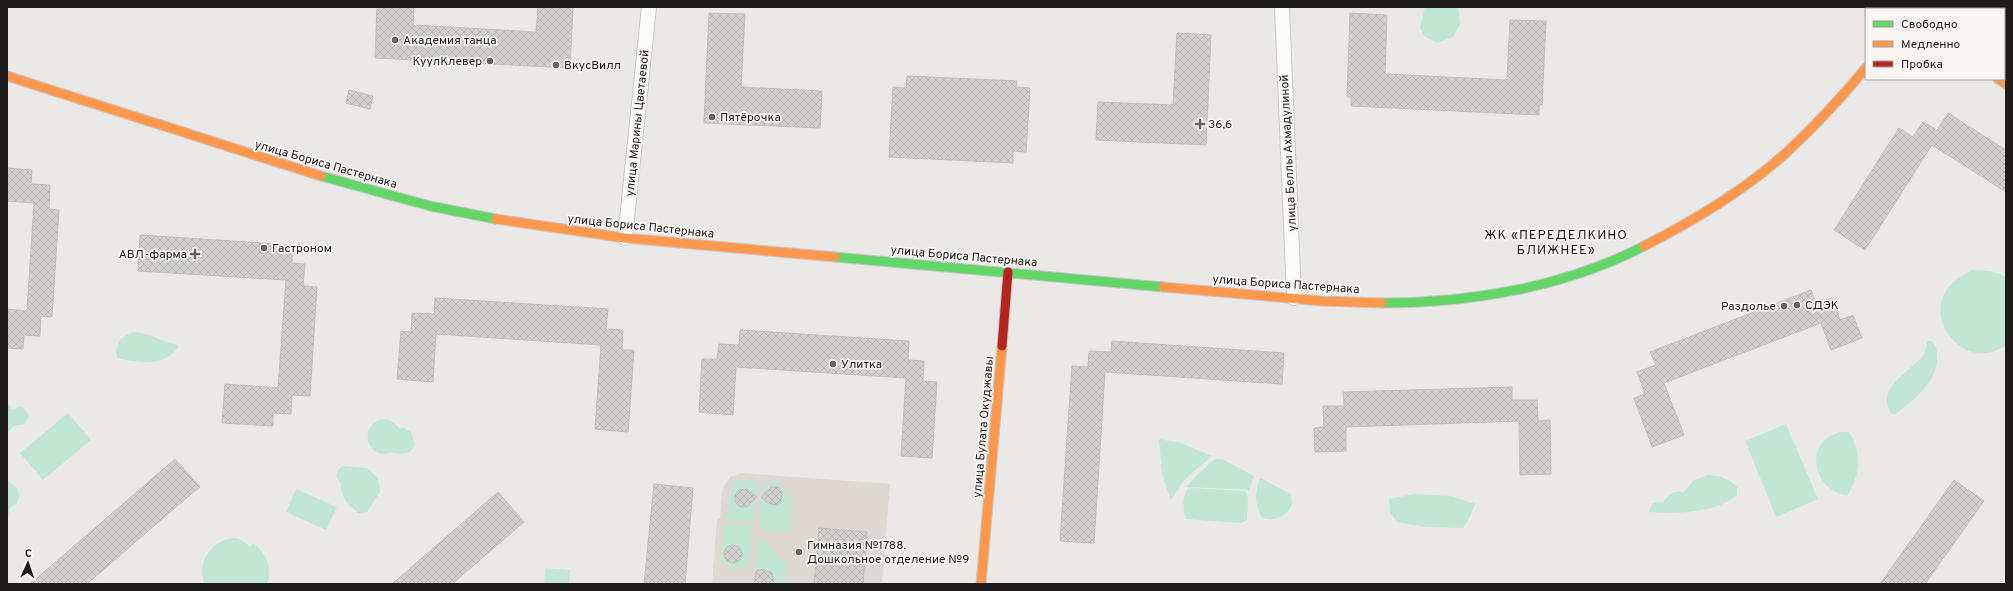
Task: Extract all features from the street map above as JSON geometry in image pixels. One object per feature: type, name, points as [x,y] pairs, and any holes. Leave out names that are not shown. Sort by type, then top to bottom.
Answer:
[{"type":"street","name":"улица Марины Цветаевой","points":[[624,238],[649,7]]},
{"type":"street","name":"улица Беллы Ахмадулиной","points":[[1282,7],[1294,298]]},
{"type":"street","name":"улица Бориса Пастернака","points":[[7,76],[377,193],[430,206],[504,221],[624,238],[1294,298],[1382,303],[1442,301],[1471,298],[1516,290],[1559,279],[1616,259],[1667,235],[1703,215],[1755,179],[1819,123],[1865,69]]},
{"type":"street","name":"улица Булата Окуджавы","points":[[981,584],[1008,272]]},
{"type":"shaded area","name":"Гимназия №1788. Дошкольное отделение №9","points":[[741,473],[890,484],[882,584],[712,584],[717,519],[720,518],[722,490],[730,477]]},
{"type":"green space","points":[[1425,7],[1458,7],[1460,24],[1453,37],[1437,43],[1424,36],[1420,27]]},
{"type":"green space","points":[[1973,270],[1986,270],[2002,275],[2006,278],[2006,345],[1989,353],[1972,352],[1957,344],[1946,331],[1941,315],[1942,299],[1952,283]]},
{"type":"green space","points":[[133,332],[139,332],[179,345],[174,352],[160,361],[143,362],[117,358],[116,351],[121,338]]},
{"type":"green space","points":[[1928,341],[1932,341],[1936,349],[1937,365],[1934,374],[1930,382],[1917,396],[1896,414],[1892,414],[1888,405],[1887,397],[1890,389],[1895,382],[1923,356]]},
{"type":"green space","points":[[7,402],[12,409],[22,407],[29,415],[25,424],[14,426],[7,433]]},
{"type":"green space","points":[[68,413],[91,440],[43,480],[20,453]]},
{"type":"green space","points":[[382,419],[390,420],[400,428],[404,428],[411,432],[415,444],[409,452],[381,454],[370,446],[367,436],[368,431],[371,426]]},
{"type":"green space","points":[[1786,424],[1818,499],[1776,517],[1745,441]]},
{"type":"green space","points":[[1840,432],[1849,432],[1858,456],[1855,481],[1847,496],[1835,492],[1826,484],[1816,465],[1817,455],[1821,445],[1828,437]]},
{"type":"green space","points":[[1159,439],[1181,443],[1212,456],[1184,480],[1171,500],[1162,474]]},
{"type":"green space","points":[[1215,459],[1222,459],[1254,476],[1249,490],[1186,487]]},
{"type":"green space","points":[[343,466],[367,468],[378,478],[380,492],[367,512],[358,513],[346,502],[342,493],[341,484],[336,476],[338,470]]},
{"type":"green space","points":[[1708,475],[1721,477],[1730,481],[1737,487],[1737,495],[1719,506],[1707,509],[1671,513],[1649,512],[1652,504],[1659,502],[1663,503],[1672,493],[1684,492],[1694,480]]},
{"type":"green space","points":[[1260,478],[1291,494],[1292,503],[1284,515],[1274,519],[1261,516],[1256,502],[1257,488]]},
{"type":"green space","points":[[7,480],[18,489],[19,497],[17,503],[10,508],[7,519]]},
{"type":"green space","points":[[737,480],[757,482],[754,522],[727,520],[729,492]]},
{"type":"green space","points":[[768,481],[778,482],[792,500],[790,532],[760,529],[763,486]]},
{"type":"green space","points":[[296,489],[337,507],[326,530],[286,512]]},
{"type":"green space","points":[[1187,489],[1245,491],[1248,496],[1247,520],[1241,523],[1186,519],[1184,512],[1184,500]]},
{"type":"green space","points":[[1414,494],[1451,496],[1475,504],[1470,517],[1463,528],[1425,527],[1397,522],[1390,512],[1389,499]]},
{"type":"green space","points":[[725,524],[752,526],[748,569],[730,568],[722,559]]},
{"type":"green space","points":[[235,538],[240,539],[249,546],[254,544],[262,552],[268,562],[269,567],[269,578],[267,584],[204,584],[202,576],[203,567],[204,560],[208,553],[219,543]]},
{"type":"green space","points":[[758,540],[764,541],[787,567],[785,584],[755,584]]},
{"type":"green space","points":[[545,568],[570,570],[569,584],[544,584]]},
{"type":"building","points":[[377,7],[414,7],[413,25],[536,32],[538,7],[573,7],[570,68],[375,58]]},
{"type":"building","points":[[709,13],[745,14],[741,87],[822,91],[820,128],[704,123]]},
{"type":"building","points":[[1350,13],[1387,15],[1385,74],[1507,80],[1510,20],[1546,21],[1542,105],[1539,105],[1539,115],[1351,106],[1351,97],[1347,97]]},
{"type":"building","points":[[1177,33],[1211,35],[1206,145],[1096,140],[1098,102],[1173,105]]},
{"type":"building","points":[[907,76],[1017,81],[1016,87],[1030,88],[1026,152],[1013,151],[1013,163],[889,157],[893,87],[906,88]]},
{"type":"building","points":[[349,90],[373,96],[370,109],[346,103]]},
{"type":"building","points":[[1948,113],[2006,150],[2006,192],[1932,145],[1865,250],[1834,230],[1899,128],[1913,137],[1923,122],[1937,130]]},
{"type":"building","points":[[7,168],[32,170],[31,184],[50,185],[49,209],[59,210],[52,317],[41,316],[40,336],[24,335],[23,349],[7,348],[7,309],[27,311],[34,203],[7,201]]},
{"type":"building","points":[[140,235],[293,245],[292,263],[305,264],[303,286],[317,287],[310,396],[292,395],[291,414],[273,413],[273,426],[222,423],[225,384],[278,388],[286,280],[138,271]]},
{"type":"building","points":[[1811,290],[1816,303],[1832,298],[1840,320],[1853,315],[1862,338],[1831,350],[1821,323],[1664,383],[1684,435],[1652,447],[1634,398],[1645,394],[1637,372],[1656,365],[1650,352]]},
{"type":"building","points":[[435,298],[608,309],[606,329],[623,330],[622,350],[634,350],[628,432],[595,429],[601,345],[436,334],[433,382],[397,379],[401,331],[411,332],[412,313],[434,314]]},
{"type":"building","points":[[740,330],[909,341],[908,360],[924,361],[923,381],[937,382],[932,458],[901,456],[906,378],[736,367],[733,415],[699,412],[702,359],[717,359],[719,344],[739,345]]},
{"type":"building","points":[[1112,341],[1284,353],[1282,384],[1105,372],[1094,543],[1060,541],[1072,366],[1088,367],[1089,351],[1111,352]]},
{"type":"building","points":[[1512,387],[1512,400],[1537,400],[1538,421],[1550,420],[1551,474],[1520,475],[1519,421],[1346,427],[1346,451],[1315,452],[1314,428],[1324,427],[1323,406],[1344,406],[1343,392]]},
{"type":"building","points":[[175,459],[200,487],[87,584],[30,584]]},
{"type":"building","points":[[1954,480],[1984,501],[1925,584],[1880,584]]},
{"type":"building","points":[[654,484],[693,488],[685,584],[644,584]]},
{"type":"building","points":[[771,487],[778,487],[782,492],[781,502],[775,505],[768,503],[761,497]]},
{"type":"building","points":[[746,489],[757,497],[747,507],[740,507],[735,502],[735,495],[739,490]]},
{"type":"building","points":[[498,492],[524,522],[452,584],[392,584]]},
{"type":"building","points":[[819,528],[867,532],[863,584],[814,584]]},
{"type":"building","points":[[729,545],[737,545],[742,550],[740,561],[737,563],[729,563],[724,558],[724,550]]},
{"type":"building","points":[[763,569],[772,573],[774,584],[754,584],[756,571]]},
{"type":"traffic: fast","points":[[321,176],[430,206],[496,219]]},
{"type":"traffic: fast","points":[[1382,303],[1449,300],[1516,290],[1550,282],[1582,272],[1614,260],[1644,246]]},
{"type":"traffic: fast","points":[[835,257],[1163,287]]},
{"type":"traffic: slow","points":[[1644,246],[1682,226],[1718,204],[1771,166],[1818,122],[1865,69]]},
{"type":"traffic: slow","points":[[7,76],[321,176]]},
{"type":"traffic: slow","points":[[2000,80],[2006,84]]},
{"type":"traffic: slow","points":[[496,219],[625,238],[835,257]]},
{"type":"traffic: slow","points":[[1163,287],[1322,301],[1382,303]]},
{"type":"traffic: slow","points":[[981,584],[1002,346]]},
{"type":"traffic: jam","points":[[1002,346],[1008,272]]},
{"type":"place","name":"Академия танца","points":[[395,40]]},
{"type":"place","name":"КуулКлевер","points":[[490,61]]},
{"type":"place","name":"ВкусВилл","points":[[556,65]]},
{"type":"place","name":"Пятёрочка","points":[[712,117]]},
{"type":"place","name":"36,6","points":[[1200,124]]},
{"type":"place","name":"Гастроном","points":[[264,248]]},
{"type":"place","name":"АВЛ-фарма","points":[[195,254]]},
{"type":"place","name":"СДЭК","points":[[1797,305]]},
{"type":"place","name":"Раздолье","points":[[1784,306]]},
{"type":"place","name":"Улитка","points":[[833,364]]},
{"type":"place","name":"Гимназия №1788. Дошкольное отделение №9","points":[[799,552]]},
{"type":"district","name":"ЖК «ПЕРЕДЕЛКИНО БЛИЖНЕЕ»","points":[[1556,242]]}]
